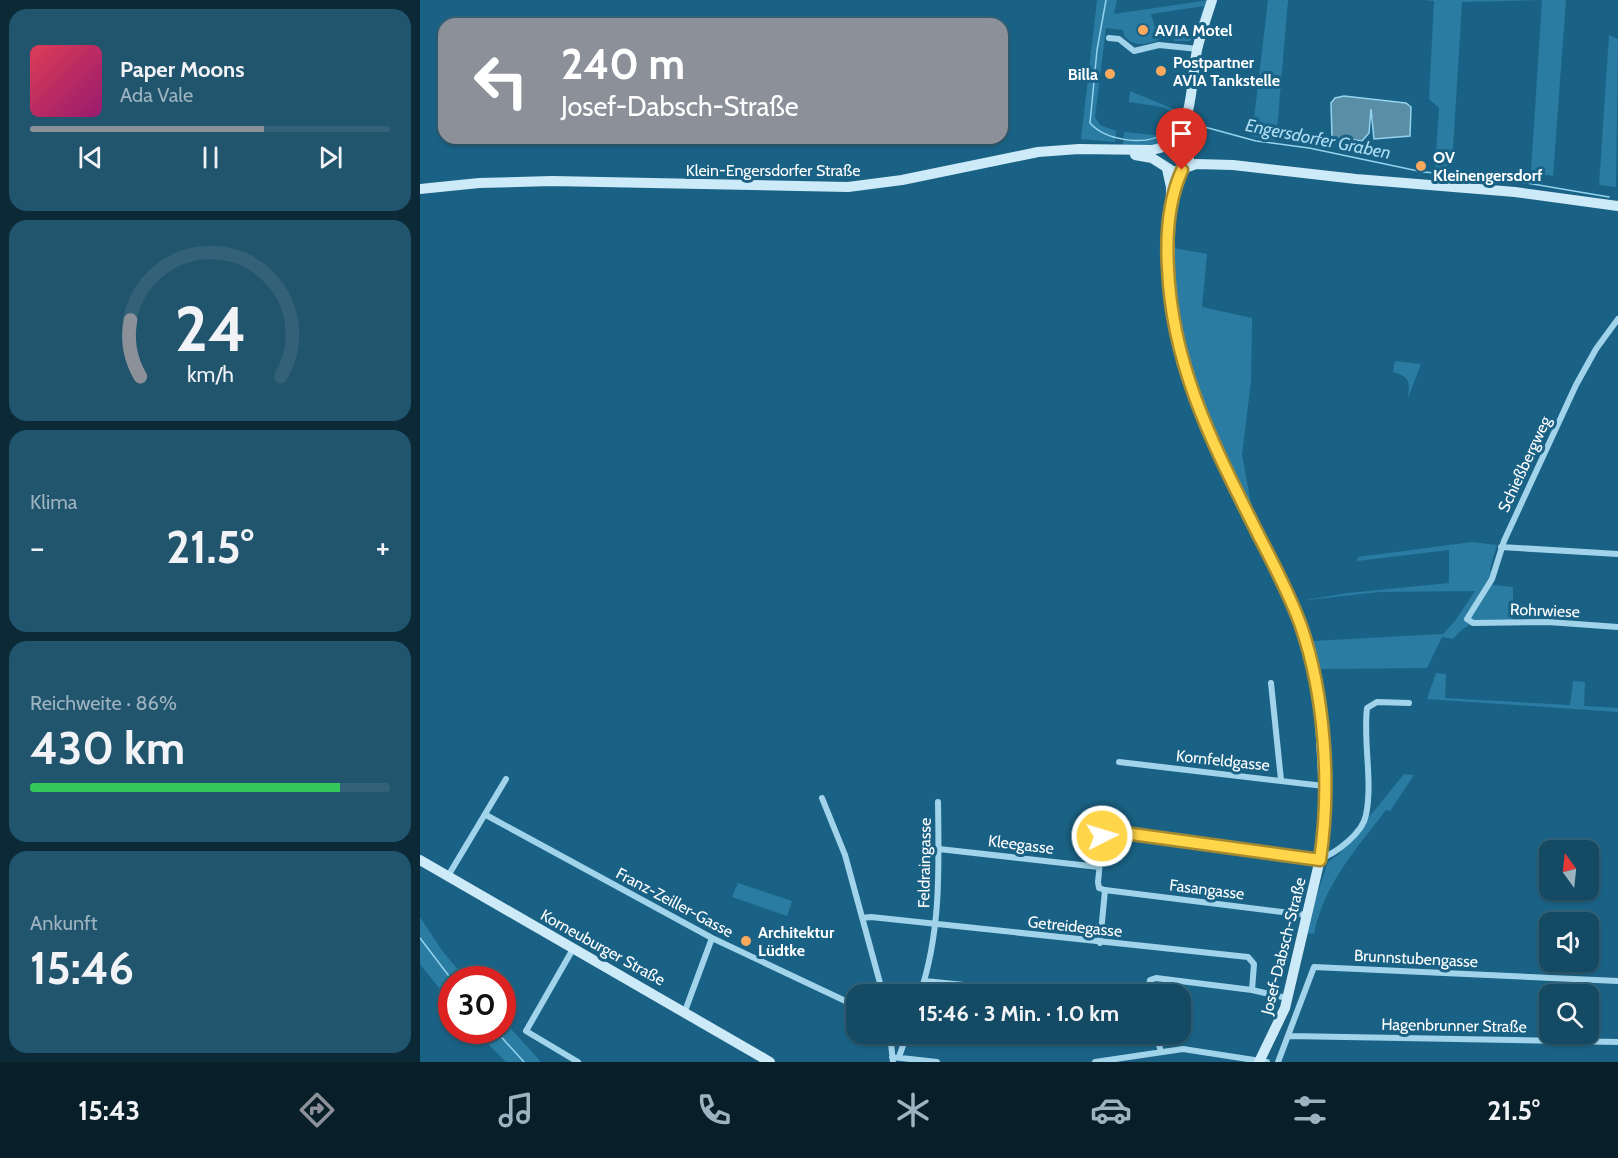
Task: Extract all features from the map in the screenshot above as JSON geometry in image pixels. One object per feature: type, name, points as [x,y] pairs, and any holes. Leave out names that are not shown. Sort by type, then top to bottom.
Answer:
[{"type":"main road","points":[[1212,0],[1198,49],[1186,116],[1179,135],[1162,153],[1164,166],[1174,172],[1184,168],[1233,165],[1366,180],[1515,192],[1618,206]]},
{"type":"main road","points":[[1184,168],[1187,151],[1186,116]]},
{"type":"main road","points":[[1170,145],[1180,144],[1187,151],[1233,165]]},
{"type":"main road","name":"Klein-Engersdorfer Straße","points":[[420,189],[535,181],[835,188],[902,180],[1032,153],[1079,149],[1152,150],[1170,145]]},
{"type":"main road","name":"Klein-Engersdorfer Straße","points":[[1122,151],[1164,166]]},
{"type":"main road","name":"Josef-Dabsch-Straße","points":[[1164,166],[1171,187],[1168,288],[1181,361],[1203,420],[1288,593],[1302,627],[1316,686],[1324,786],[1324,828],[1320,860],[1287,998],[1278,1026],[1262,1061]]},
{"type":"main road","name":"Josef-Dabsch-Straße","points":[[1170,214],[1184,168]]},
{"type":"main road","name":"Korneuburger Straße","points":[[420,860],[770,1062]]},
{"type":"street","points":[[1109,38],[1119,39],[1134,51],[1159,45],[1198,49]]},
{"type":"street","name":"Schießbergweg","points":[[1471,623],[1467,617],[1488,587],[1501,547],[1576,385],[1596,349],[1618,319]]},
{"type":"street","points":[[1501,547],[1618,554]]},
{"type":"street","name":"Rohrwiese","points":[[1471,623],[1548,622],[1618,627]]},
{"type":"street","points":[[1271,683],[1281,780]]},
{"type":"street","points":[[1100,943],[1105,890],[1098,886],[1105,832],[1320,860],[1339,851],[1366,817],[1369,705],[1377,702],[1409,703]]},
{"type":"street","name":"Kornfeldgasse","points":[[1119,762],[1324,786]]},
{"type":"street","points":[[448,876],[506,779]]},
{"type":"street","points":[[822,798],[845,855],[880,984]]},
{"type":"street","name":"Feldraingasse","points":[[924,984],[937,925],[938,802]]},
{"type":"street","name":"Franz-Zeiller-Gasse","points":[[486,815],[711,938],[846,1001]]},
{"type":"street","name":"Kleegasse","points":[[939,849],[1099,867]]},
{"type":"street","name":"Fasangasse","points":[[1105,890],[1306,915]]},
{"type":"street","name":"Getreidegasse","points":[[862,918],[871,916],[1100,943],[1250,957],[1254,964],[1252,990]]},
{"type":"street","points":[[685,1011],[711,938]]},
{"type":"street","points":[[573,949],[526,1031],[578,1062]]},
{"type":"street","name":"Brunnstubengasse","points":[[1278,1062],[1314,967],[1618,981]]},
{"type":"street","points":[[1149,984],[1150,980],[1156,978],[1252,990],[1287,998]]},
{"type":"street","points":[[925,981],[954,984]]},
{"type":"street","name":"Hagenbrunner Straße","points":[[1289,1036],[1618,1042]]},
{"type":"street","points":[[892,1044],[895,1059]]},
{"type":"street","points":[[895,1059],[902,1044]]},
{"type":"street","points":[[1159,1044],[1161,1052]]},
{"type":"street","points":[[1095,1062],[1161,1052],[1194,1050],[1262,1061]]},
{"type":"street","points":[[895,1059],[937,1062]]},
{"type":"shaded area","points":[[1097,0],[1117,0],[1114,14],[1209,0],[1196,37],[1189,41],[1174,41],[1174,38],[1195,34],[1204,6],[1151,14],[1159,40],[1149,43],[1136,44],[1124,36],[1123,30],[1106,28],[1095,117],[1100,125],[1116,131],[1115,142],[1081,139]]},
{"type":"shaded area","points":[[1268,0],[1288,0],[1276,141],[1252,136]]},
{"type":"shaded area","points":[[1424,0],[1542,0],[1462,2],[1452,165],[1446,166],[1445,169],[1435,167],[1439,108],[1429,99],[1434,1]]},
{"type":"shaded area","points":[[1542,0],[1566,0],[1553,176],[1531,172]]},
{"type":"shaded area","points":[[1609,35],[1618,39],[1616,187],[1599,185]]},
{"type":"shaded area","points":[[1130,91],[1181,112],[1178,126],[1162,143],[1150,146],[1123,145],[1124,132],[1155,135],[1167,126],[1173,112],[1162,107],[1129,102]]},
{"type":"shaded area","points":[[1344,96],[1406,103],[1411,107],[1410,136],[1374,139],[1371,109],[1369,133],[1362,141],[1332,137],[1331,103],[1335,98]]},
{"type":"shaded area","points":[[1173,248],[1207,254],[1202,307],[1252,318],[1251,381],[1242,455],[1252,508],[1221,444],[1196,383],[1180,320]]},
{"type":"shaded area","points":[[1395,361],[1421,364],[1408,398],[1408,380],[1393,372]]},
{"type":"shaded area","points":[[1472,542],[1497,545],[1490,568],[1491,573],[1496,575],[1493,585],[1513,587],[1513,620],[1480,621],[1467,626],[1453,639],[1442,637],[1427,668],[1318,669],[1312,641],[1443,634],[1455,621],[1475,591],[1379,592],[1300,601],[1348,593],[1449,583],[1449,550],[1357,561],[1358,557]]},
{"type":"shaded area","points":[[1436,673],[1446,674],[1445,698],[1570,705],[1573,681],[1585,682],[1584,706],[1618,708],[1618,712],[1427,699]]},
{"type":"shaded area","points":[[1404,774],[1414,775],[1390,811],[1386,810],[1342,868],[1325,899],[1314,934],[1304,933],[1328,862],[1339,854]]},
{"type":"shaded area","points":[[738,883],[792,901],[787,916],[732,897]]},
{"type":"shaded area","points":[[420,917],[455,966],[438,966],[438,987],[420,964]]},
{"type":"shaded area","points":[[516,1034],[541,1062],[506,1062],[488,1044],[516,1044]]},
{"type":"waterway","name":"Engersdorfer Graben","points":[[1106,0],[1097,50],[1090,123],[1105,134],[1115,137],[1126,140],[1147,140],[1165,133],[1174,119],[1179,116]]},
{"type":"waterway","name":"Engersdorfer Graben","points":[[1201,126],[1256,141],[1309,148],[1423,172],[1497,178],[1609,197]]},
{"type":"waterway","points":[[420,938],[441,966]]},
{"type":"waterway","points":[[508,1044],[524,1062]]},
{"type":"place","name":"AVIA Motel","points":[[1143,30]]},
{"type":"place","name":"Postpartner AVIA Tankstelle","points":[[1161,71]]},
{"type":"place","name":"Billa","points":[[1110,74]]},
{"type":"place","name":"OV Kleinengersdorf","points":[[1421,166]]},
{"type":"place","name":"Architektur Lüdtke","points":[[746,941]]},
{"type":"route","points":[[1102,836],[1103,833],[1110,831],[1320,860],[1323,844],[1325,800],[1322,738],[1316,686],[1306,642],[1288,593],[1198,410],[1175,337],[1168,288],[1168,238],[1170,214],[1182,170]]}]
